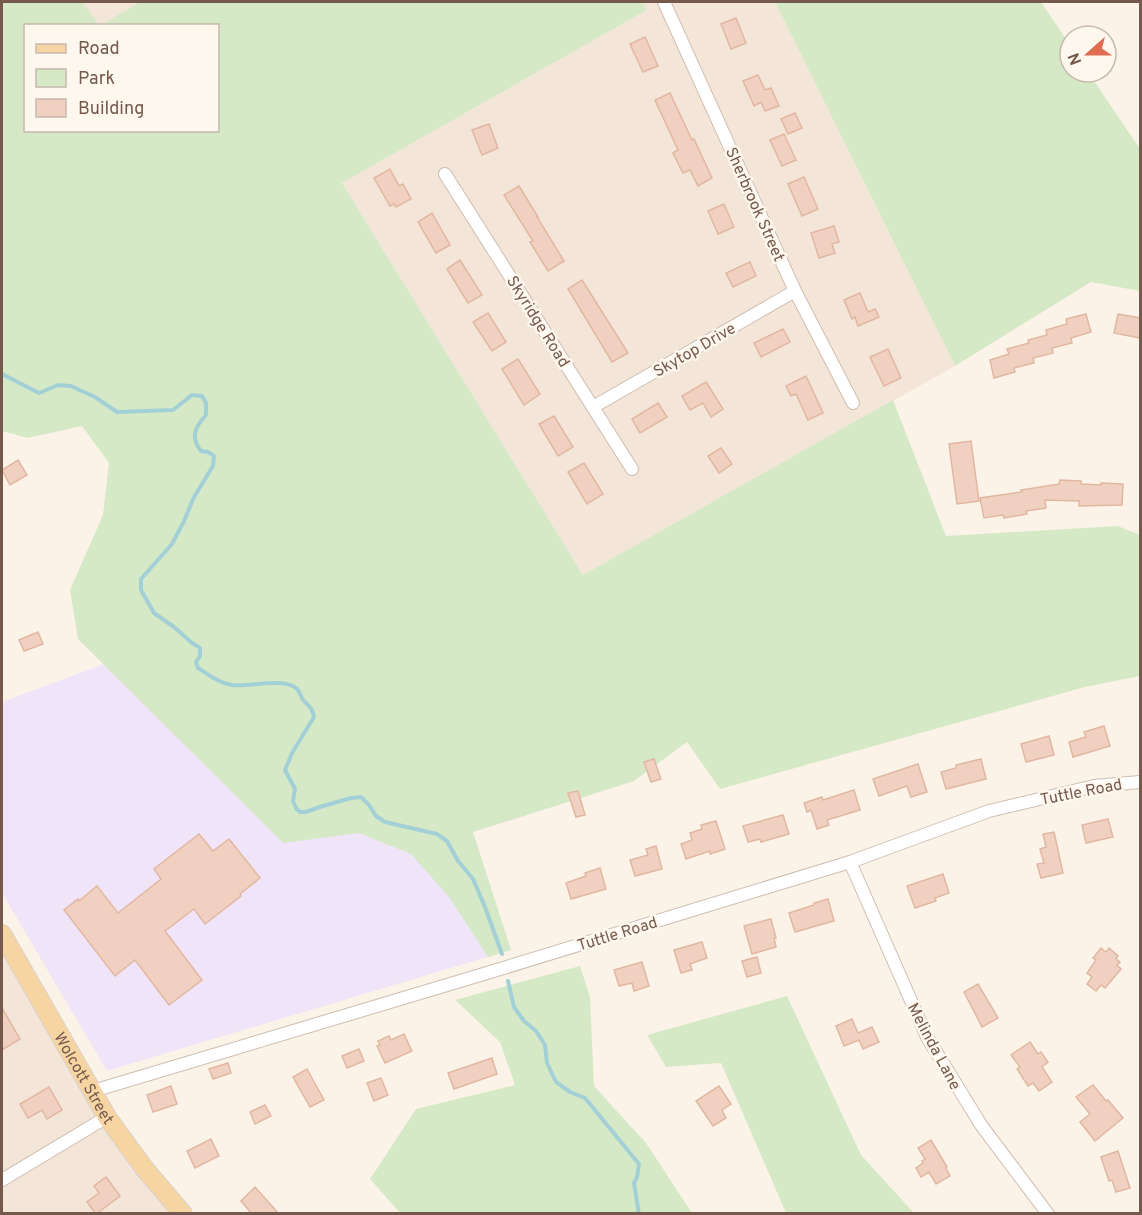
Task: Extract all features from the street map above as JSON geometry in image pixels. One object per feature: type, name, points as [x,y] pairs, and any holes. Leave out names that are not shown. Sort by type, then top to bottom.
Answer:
[{"type":"main road","name":"Wolcott Street","points":[[2,934],[108,1117],[144,1168],[183,1214]]},
{"type":"street","name":"Sherbrook Street","points":[[664,2],[795,291],[852,403]]},
{"type":"street","name":"Skyridge Road","points":[[445,174],[632,469]]},
{"type":"street","name":"Skytop Drive","points":[[593,407],[795,291]]},
{"type":"street","name":"Tuttle Road","points":[[93,1092],[850,862],[989,811],[1094,786],[1140,782]]},
{"type":"street","name":"Melinda Lane","points":[[850,862],[927,1036],[981,1125],[1048,1214]]},
{"type":"street","points":[[2,1180],[108,1117]]},
{"type":"shaded area","points":[[82,2],[140,2],[104,24],[98,24]]},
{"type":"shaded area","points":[[642,2],[775,2],[955,366],[583,575],[342,183],[647,10]]},
{"type":"shaded area","points":[[529,546],[634,781],[473,832],[511,950],[107,1071],[2,893],[2,702],[131,654]]},
{"type":"shaded area","points":[[2,954],[47,1032],[126,1156],[179,1213],[2,1213]]},
{"type":"green space","points":[[2,2],[82,2],[98,24],[24,24],[24,132],[219,132],[219,24],[103,24],[140,2],[642,2],[647,10],[342,183],[583,575],[893,400],[946,536],[1118,526],[1140,535],[1140,676],[1085,687],[720,789],[687,742],[634,781],[473,832],[511,950],[488,957],[449,897],[411,854],[359,833],[283,843],[78,639],[70,590],[103,515],[109,463],[82,426],[28,438],[2,431]]},
{"type":"green space","points":[[775,2],[1041,2],[1058,27],[1058,84],[1096,84],[1140,149],[1140,291],[1091,282],[955,366]]},
{"type":"green space","points":[[580,966],[590,997],[594,1086],[646,1143],[692,1213],[400,1213],[370,1179],[416,1109],[515,1085],[500,1042],[455,1000]]},
{"type":"green space","points":[[787,996],[861,1155],[914,1213],[786,1213],[721,1063],[666,1067],[647,1035]]},
{"type":"building","points":[[736,18],[746,43],[731,49],[721,24]]},
{"type":"building","points":[[645,37],[658,66],[643,72],[630,44]]},
{"type":"building","points":[[758,75],[765,90],[771,88],[779,106],[765,111],[761,102],[754,106],[743,81]]},
{"type":"building","points":[[670,93],[712,178],[698,186],[690,170],[683,173],[673,153],[678,150],[655,100]]},
{"type":"building","points":[[795,113],[802,128],[788,134],[781,119]]},
{"type":"building","points":[[489,124],[498,148],[482,155],[472,130]]},
{"type":"building","points":[[784,134],[796,160],[782,166],[770,140]]},
{"type":"building","points":[[390,169],[399,186],[403,184],[411,199],[396,207],[394,204],[390,206],[374,178]]},
{"type":"building","points":[[804,177],[818,209],[802,216],[788,184]]},
{"type":"building","points":[[519,186],[564,261],[548,271],[530,242],[533,241],[504,195]]},
{"type":"building","points":[[724,204],[734,227],[718,234],[708,211]]},
{"type":"building","points":[[432,213],[450,245],[436,253],[418,222]]},
{"type":"building","points":[[834,226],[839,242],[832,244],[835,253],[819,258],[811,233]]},
{"type":"building","points":[[460,260],[482,295],[468,303],[447,269]]},
{"type":"building","points":[[750,262],[756,276],[733,287],[726,273]]},
{"type":"building","points":[[582,280],[628,353],[612,362],[568,289]]},
{"type":"building","points":[[860,293],[868,312],[875,309],[879,317],[858,326],[855,317],[852,319],[844,300]]},
{"type":"building","points":[[488,313],[506,342],[492,351],[473,322]]},
{"type":"building","points":[[1086,314],[1091,332],[1071,338],[1072,343],[1052,348],[1053,353],[1033,358],[1034,363],[1014,368],[1015,372],[994,378],[990,360],[1009,354],[1007,349],[1047,335],[1046,330],[1067,324],[1066,319]]},
{"type":"building","points":[[1118,314],[1140,318],[1140,338],[1114,333]]},
{"type":"building","points":[[783,329],[790,342],[761,357],[754,343]]},
{"type":"building","points":[[888,349],[901,378],[884,386],[870,357]]},
{"type":"building","points":[[518,359],[540,394],[524,405],[502,369]]},
{"type":"building","points":[[806,376],[823,413],[808,420],[796,394],[791,396],[786,386]]},
{"type":"building","points":[[706,382],[723,409],[711,417],[703,403],[690,410],[682,396]]},
{"type":"building","points":[[658,403],[667,417],[640,433],[632,419]]},
{"type":"building","points":[[554,416],[573,447],[558,456],[539,424]]},
{"type":"building","points":[[971,441],[979,501],[957,504],[949,444]]},
{"type":"building","points":[[721,448],[732,464],[719,473],[708,456]]},
{"type":"building","points":[[18,460],[27,475],[10,485],[2,470]]},
{"type":"building","points":[[584,463],[603,494],[587,504],[568,472]]},
{"type":"building","points":[[1060,480],[1081,481],[1081,484],[1123,484],[1122,505],[1079,506],[1079,501],[1045,500],[1046,508],[1026,511],[1027,514],[1004,518],[1003,515],[984,518],[980,498],[1059,484]]},
{"type":"building","points":[[38,632],[43,644],[24,651],[19,640]]},
{"type":"building","points":[[1104,726],[1110,746],[1073,757],[1069,742],[1086,737],[1084,732]]},
{"type":"building","points":[[1049,736],[1054,755],[1026,762],[1021,744]]},
{"type":"building","points":[[654,759],[661,779],[651,782],[644,762]]},
{"type":"building","points":[[981,759],[986,779],[946,789],[941,772],[956,768],[956,765]]},
{"type":"building","points":[[918,764],[927,792],[911,797],[907,786],[879,796],[873,779]]},
{"type":"building","points":[[854,790],[860,810],[827,820],[829,825],[817,829],[811,810],[807,812],[804,803],[822,797],[823,800]]},
{"type":"building","points":[[578,791],[585,815],[576,817],[568,793]]},
{"type":"building","points":[[783,815],[789,834],[761,842],[760,839],[748,842],[743,826]]},
{"type":"building","points":[[1108,819],[1113,837],[1086,843],[1082,825]]},
{"type":"building","points":[[716,821],[725,849],[686,859],[681,844],[692,840],[690,833],[702,829],[701,825]]},
{"type":"building","points":[[1054,832],[1063,873],[1041,878],[1037,864],[1044,863],[1040,849],[1046,847],[1043,834]]},
{"type":"building","points":[[199,834],[213,851],[229,839],[260,878],[205,924],[194,909],[165,931],[202,980],[169,1005],[135,960],[115,976],[64,910],[97,886],[118,913],[161,879],[154,869]]},
{"type":"building","points":[[656,846],[662,869],[635,876],[630,860],[648,855],[646,849]]},
{"type":"building","points":[[600,868],[606,889],[571,899],[566,883]]},
{"type":"building","points":[[943,874],[949,893],[935,898],[936,901],[915,908],[907,886]]},
{"type":"building","points":[[828,899],[834,921],[795,932],[789,913]]},
{"type":"building","points":[[771,919],[776,947],[752,954],[744,926]]},
{"type":"building","points":[[702,942],[707,958],[690,964],[692,970],[681,973],[674,950]]},
{"type":"building","points":[[1101,948],[1106,952],[1109,948],[1118,956],[1116,959],[1120,962],[1117,965],[1121,969],[1105,988],[1101,985],[1096,991],[1087,984],[1092,977],[1087,973],[1096,960],[1093,958]]},
{"type":"building","points":[[757,957],[761,973],[747,977],[742,961]]},
{"type":"building","points":[[642,962],[649,986],[634,991],[632,983],[619,986],[614,970]]},
{"type":"building","points":[[978,984],[998,1018],[982,1027],[964,992]]},
{"type":"building","points":[[2,1008],[20,1039],[2,1050]]},
{"type":"building","points":[[852,1019],[858,1033],[872,1027],[879,1042],[863,1049],[859,1040],[844,1046],[836,1026]]},
{"type":"building","points":[[404,1034],[412,1051],[385,1063],[377,1046],[380,1045],[378,1041],[389,1036],[391,1040]]},
{"type":"building","points":[[1030,1042],[1038,1054],[1041,1052],[1048,1062],[1042,1067],[1052,1082],[1039,1091],[1033,1083],[1028,1086],[1017,1069],[1020,1067],[1011,1055]]},
{"type":"building","points":[[359,1049],[364,1061],[347,1068],[342,1056]]},
{"type":"building","points":[[492,1058],[497,1074],[454,1089],[448,1073]]},
{"type":"building","points":[[228,1063],[231,1073],[213,1079],[209,1069]]},
{"type":"building","points":[[307,1069],[324,1100],[310,1107],[293,1077]]},
{"type":"building","points":[[381,1078],[388,1095],[374,1101],[367,1083]]},
{"type":"building","points":[[1093,1085],[1123,1118],[1095,1141],[1080,1122],[1090,1114],[1076,1097]]},
{"type":"building","points":[[171,1086],[177,1104],[153,1112],[147,1095]]},
{"type":"building","points":[[719,1086],[731,1104],[722,1110],[726,1118],[713,1126],[696,1101]]},
{"type":"building","points":[[49,1087],[62,1110],[47,1119],[42,1110],[28,1118],[20,1104]]},
{"type":"building","points":[[265,1105],[271,1116],[255,1124],[250,1112]]},
{"type":"building","points":[[211,1139],[219,1156],[195,1168],[187,1151]]},
{"type":"building","points":[[931,1140],[950,1176],[936,1184],[929,1172],[921,1177],[916,1168],[925,1159],[918,1148]]},
{"type":"building","points":[[1118,1151],[1130,1188],[1116,1192],[1112,1180],[1109,1181],[1101,1157]]},
{"type":"building","points":[[106,1177],[120,1196],[96,1214],[87,1202],[99,1193],[94,1186]]},
{"type":"building","points":[[255,1187],[279,1214],[252,1214],[241,1201]]},
{"type":"waterway","points":[[2,374],[39,393],[58,385],[71,386],[95,397],[117,412],[173,410],[192,395],[202,396],[206,403],[206,415],[199,424],[195,437],[201,451],[214,456],[213,466],[194,497],[172,544],[141,579],[141,590],[154,613],[200,648],[200,656],[196,662],[198,668],[210,676],[232,685],[276,683],[291,685],[298,690],[312,710],[314,717],[292,753],[285,770],[295,789],[293,801],[296,808],[300,812],[306,812],[361,797],[376,816],[385,822],[437,834],[447,841],[458,861],[473,879],[502,954]]},
{"type":"waterway","points":[[508,981],[514,1007],[524,1021],[536,1031],[545,1045],[547,1063],[556,1082],[570,1092],[585,1098],[639,1164],[634,1183],[639,1214]]}]
